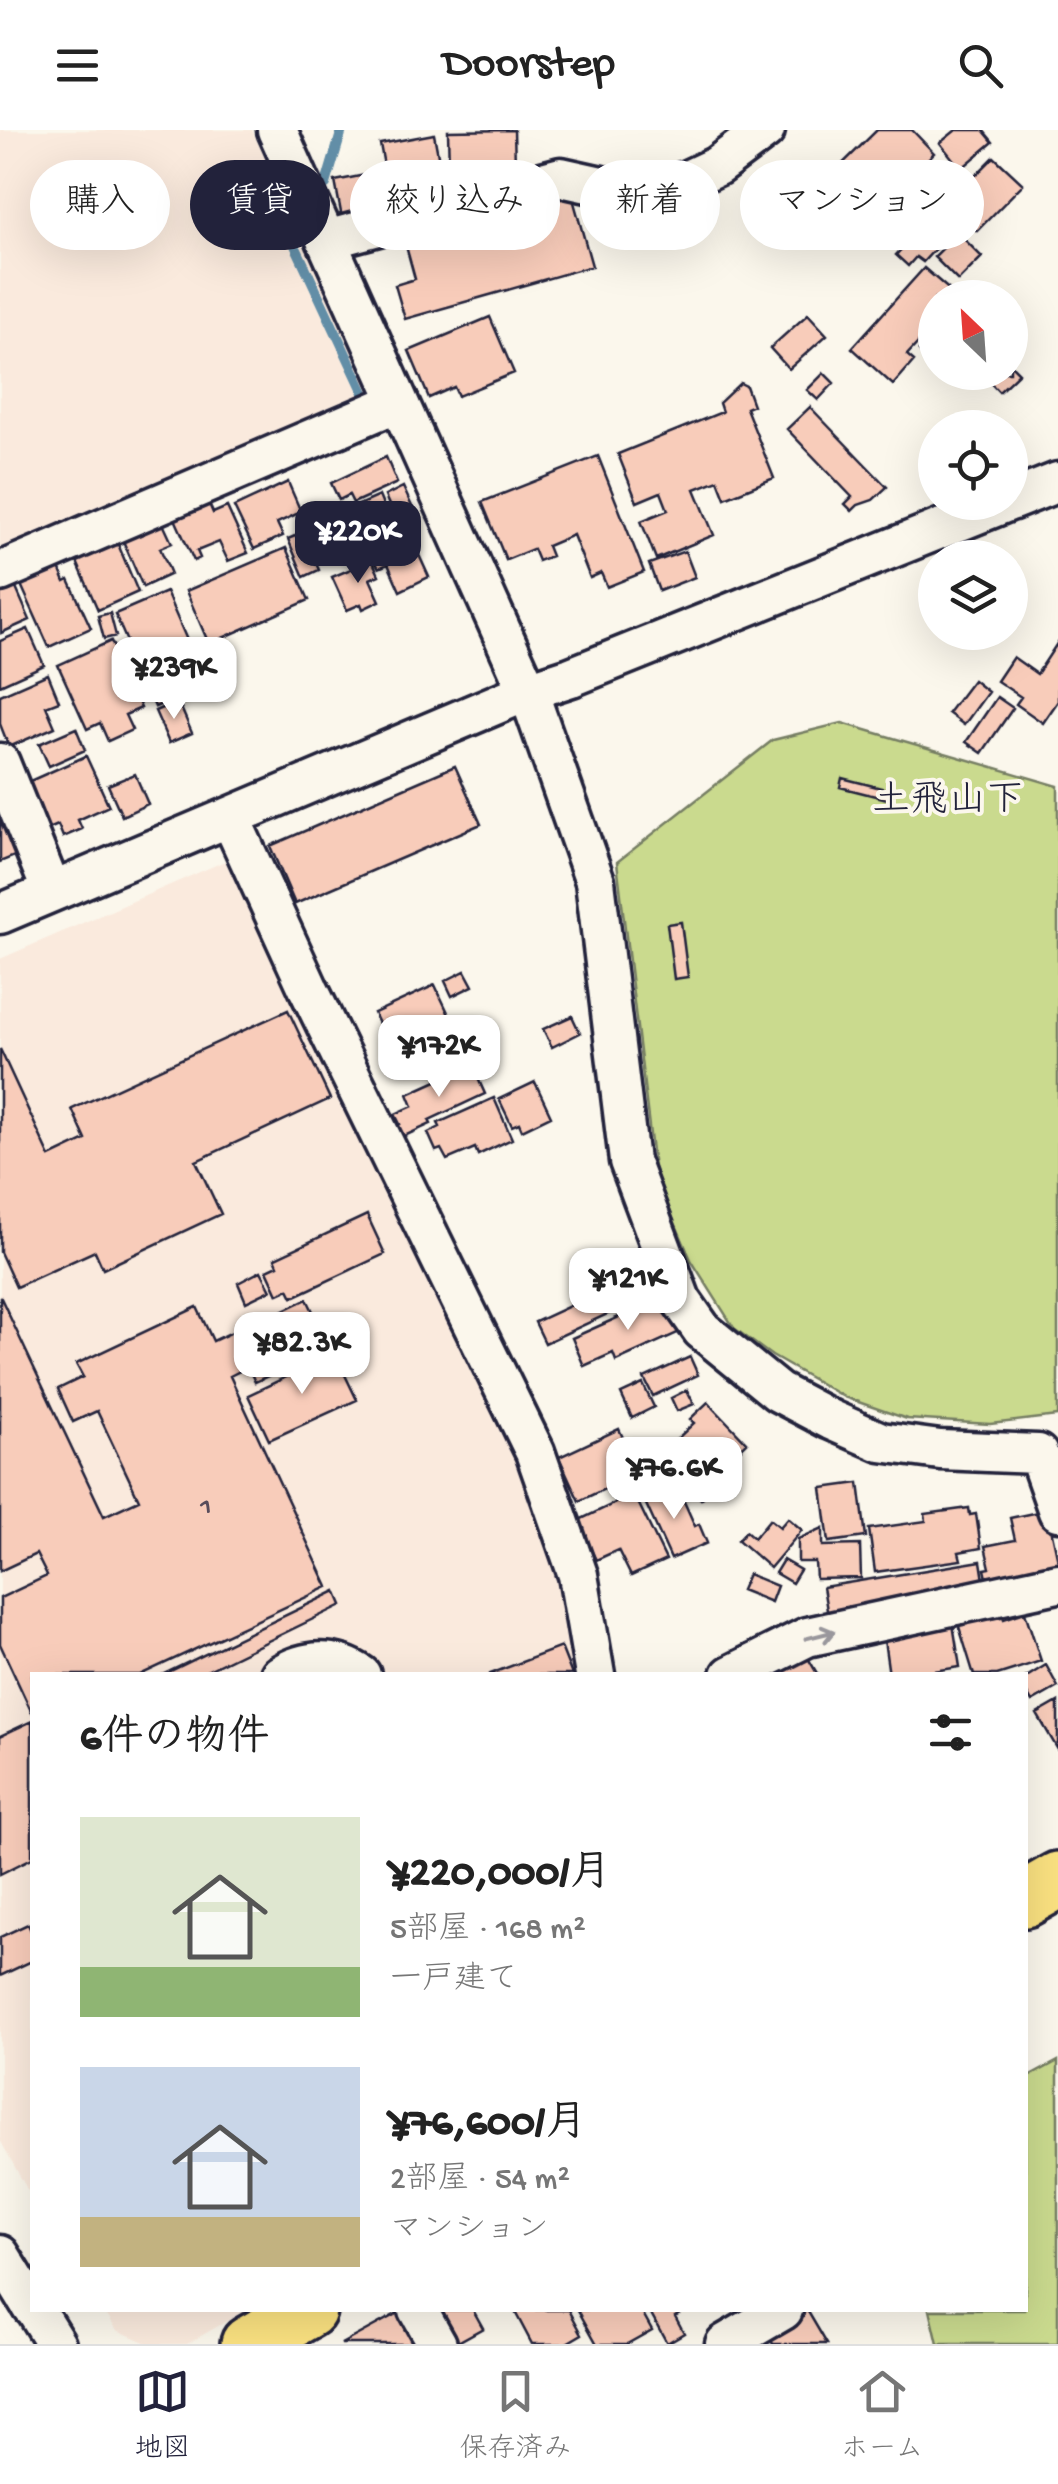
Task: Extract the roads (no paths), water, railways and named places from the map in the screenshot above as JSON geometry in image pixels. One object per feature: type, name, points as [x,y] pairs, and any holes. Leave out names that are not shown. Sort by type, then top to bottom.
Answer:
[{"type":"highway","points":[[1028,1897],[1058,1880]]},
{"type":"highway","points":[[249,2344],[305,2312]]},
{"type":"street","points":[[277,130],[290,160]]},
{"type":"street","points":[[330,239],[561,178],[624,191],[668,189],[717,166],[766,130]]},
{"type":"street","points":[[330,249],[528,692],[594,880],[629,1161],[681,1300],[702,1330],[778,1392],[881,1442],[940,1450],[1048,1452],[1058,1511]]},
{"type":"street","points":[[0,572],[398,402]]},
{"type":"street","points":[[1028,494],[1058,482]]},
{"type":"street","points":[[0,914],[528,692],[964,520]]},
{"type":"street","points":[[0,763],[52,892]]},
{"type":"street","points":[[230,817],[309,990],[536,1452],[578,1575],[594,1672]]},
{"type":"street","points":[[737,1672],[807,1637],[1058,1583]]},
{"type":"street","points":[[285,1672],[312,1662],[334,1662],[358,1672]]},
{"type":"street","points":[[0,2255],[30,2302]]},
{"type":"street","points":[[36,2312],[56,2344]]},
{"type":"street","points":[[419,2312],[437,2344]]},
{"type":"street","points":[[725,2344],[780,2312]]},
{"type":"waterway","points":[[330,170],[342,130]]},
{"type":"waterway","points":[[297,250],[367,399],[358,403]]},
{"type":"district","name":"土飛山下","points":[[948,803]]}]
